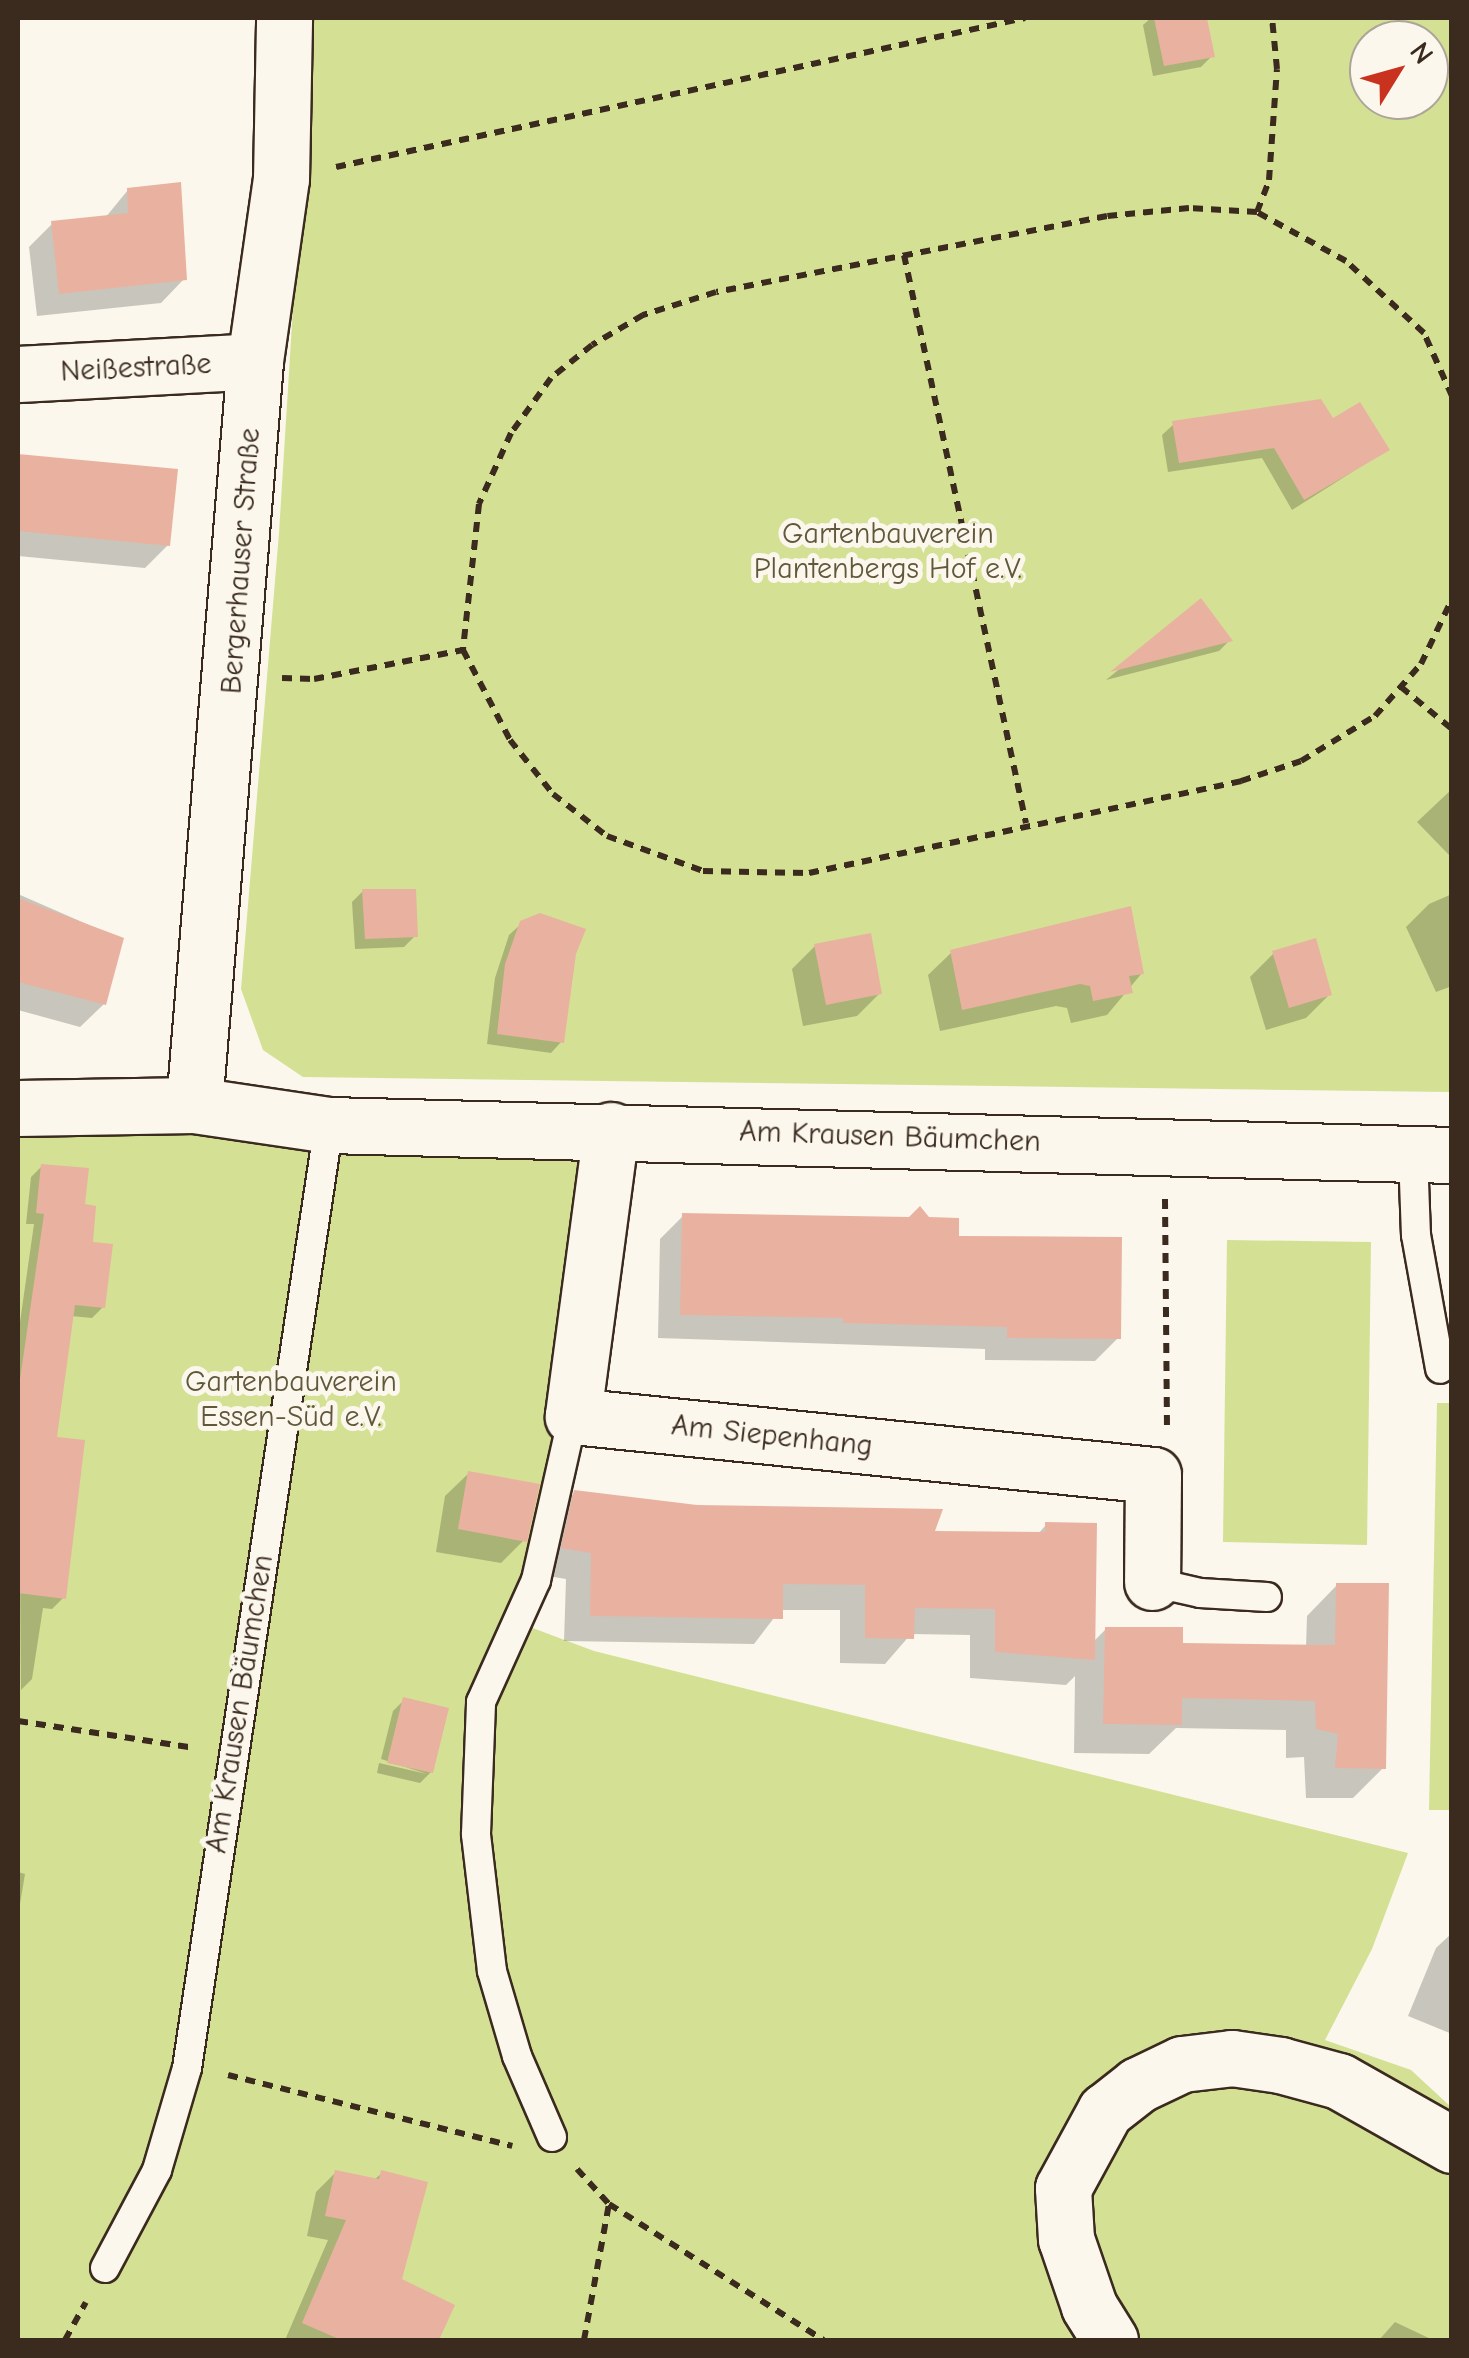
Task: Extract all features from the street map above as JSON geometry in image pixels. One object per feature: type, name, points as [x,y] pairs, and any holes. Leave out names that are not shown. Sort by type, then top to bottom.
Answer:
[{"type":"street","name":"Bergerhauser Straße","points":[[194,1106],[234,678],[255,361],[281,180],[284,18]]},
{"type":"street","name":"Neißestraße","points":[[18,374],[255,361]]},
{"type":"street","name":"Am Krausen Bäumchen","points":[[18,1108],[194,1106],[329,1125],[1432,1154]]},
{"type":"street","points":[[573,1416],[611,1130]]},
{"type":"street","name":"Am Siepenhang","points":[[573,1416],[1153,1476]]},
{"type":"street","points":[[1152,1582],[1153,1476]]},
{"type":"street","points":[[1110,2340],[1089,2306],[1066,2238],[1062,2188],[1104,2111],[1138,2084],[1182,2064],[1232,2058],[1280,2065],[1339,2081],[1452,2145]]},
{"type":"lane","name":"Am Krausen Bäumchen","points":[[105,2268],[157,2170],[187,2068],[230,1753],[329,1125]]},
{"type":"lane","points":[[1432,1154],[1416,1235],[1440,1369]]},
{"type":"lane","points":[[552,2137],[517,2056],[492,1970],[476,1816],[481,1702],[536,1580],[573,1416]]},
{"type":"lane","points":[[1152,1582],[1200,1593],[1267,1597]]},
{"type":"path","points":[[281,180],[1025,18]]},
{"type":"path","points":[[1257,212],[1269,180],[1277,69],[1272,18]]},
{"type":"path","points":[[1452,396],[1424,333],[1346,261],[1257,212],[1189,208],[1107,216],[716,292],[643,315],[551,378],[511,433],[479,504],[463,650],[510,740],[553,794],[607,836],[654,858],[704,871],[809,873],[1026,823],[1241,781],[1302,762],[1375,716],[1421,664],[1452,600]]},
{"type":"path","points":[[904,255],[1026,823]]},
{"type":"path","points":[[234,678],[314,679],[463,650]]},
{"type":"path","points":[[1401,686],[1452,730]]},
{"type":"path","points":[[1153,1476],[1169,1421],[1164,1147]]},
{"type":"path","points":[[18,1721],[230,1753]]},
{"type":"path","points":[[187,2068],[364,2105],[513,2146]]},
{"type":"path","points":[[552,2137],[609,2204],[823,2340]]},
{"type":"path","points":[[584,2340],[609,2204]]},
{"type":"green space","name":"Gartenbauverein Plantenbergs Hof e.V.","points":[[311,18],[1451,18],[1451,1092],[303,1077],[263,1050],[241,989],[279,533]]},
{"type":"green space","name":"Gartenbauverein Essen-Süd e.V.","points":[[18,1108],[603,1140],[546,1520],[487,1710],[522,1624],[594,1651],[1408,1853],[1372,1949],[1325,2040],[1411,2070],[1451,2107],[1451,2340],[18,2340]]},
{"type":"green space","points":[[1227,1240],[1371,1242],[1367,1545],[1223,1542]]},
{"type":"green space","points":[[1437,1403],[1452,1403],[1451,1810],[1429,1810]]},
{"type":"building","points":[[1154,18],[1207,18],[1215,57],[1164,66]]},
{"type":"building","points":[[181,182],[187,280],[59,294],[51,221],[128,213],[127,188]]},
{"type":"building","points":[[1321,399],[1333,418],[1360,402],[1390,450],[1304,500],[1274,448],[1179,463],[1172,421]]},
{"type":"building","points":[[18,454],[178,469],[170,546],[18,531]]},
{"type":"building","points":[[1201,598],[1233,641],[1110,672]]},
{"type":"building","points":[[362,889],[416,889],[418,937],[365,939]]},
{"type":"building","points":[[18,898],[124,938],[106,1005],[18,982]]},
{"type":"building","points":[[1131,906],[1144,974],[1129,976],[1133,993],[1093,1001],[1090,986],[1080,984],[962,1010],[950,950]]},
{"type":"building","points":[[540,913],[586,929],[576,954],[564,1043],[497,1034],[505,964],[520,921]]},
{"type":"building","points":[[871,933],[882,994],[826,1005],[814,944]]},
{"type":"building","points":[[1316,938],[1332,995],[1289,1008],[1272,951]]},
{"type":"building","points":[[41,1164],[89,1168],[85,1204],[96,1206],[93,1242],[113,1244],[105,1308],[75,1305],[57,1437],[85,1440],[66,1599],[18,1593],[18,1393],[44,1214],[36,1213]]},
{"type":"building","points":[[920,1206],[929,1217],[959,1218],[959,1236],[1122,1237],[1121,1339],[1007,1338],[1007,1327],[843,1323],[843,1318],[680,1315],[682,1213],[909,1217]]},
{"type":"building","points":[[468,1471],[540,1484],[527,1542],[458,1529]]},
{"type":"building","points":[[574,1490],[697,1505],[943,1509],[935,1531],[1045,1532],[1045,1522],[1097,1523],[1095,1660],[995,1652],[995,1609],[915,1608],[914,1639],[865,1638],[865,1585],[783,1584],[783,1619],[590,1616],[591,1553],[561,1548]]},
{"type":"building","points":[[1336,1583],[1389,1583],[1386,1769],[1335,1768],[1338,1734],[1316,1729],[1315,1701],[1182,1698],[1182,1725],[1103,1724],[1105,1627],[1183,1627],[1183,1643],[1335,1645]]},
{"type":"building","points":[[403,1697],[449,1708],[433,1773],[387,1763]]},
{"type":"building","points":[[335,2170],[379,2179],[381,2170],[428,2182],[402,2279],[455,2305],[439,2340],[341,2340],[302,2323],[346,2220],[325,2216]]}]
